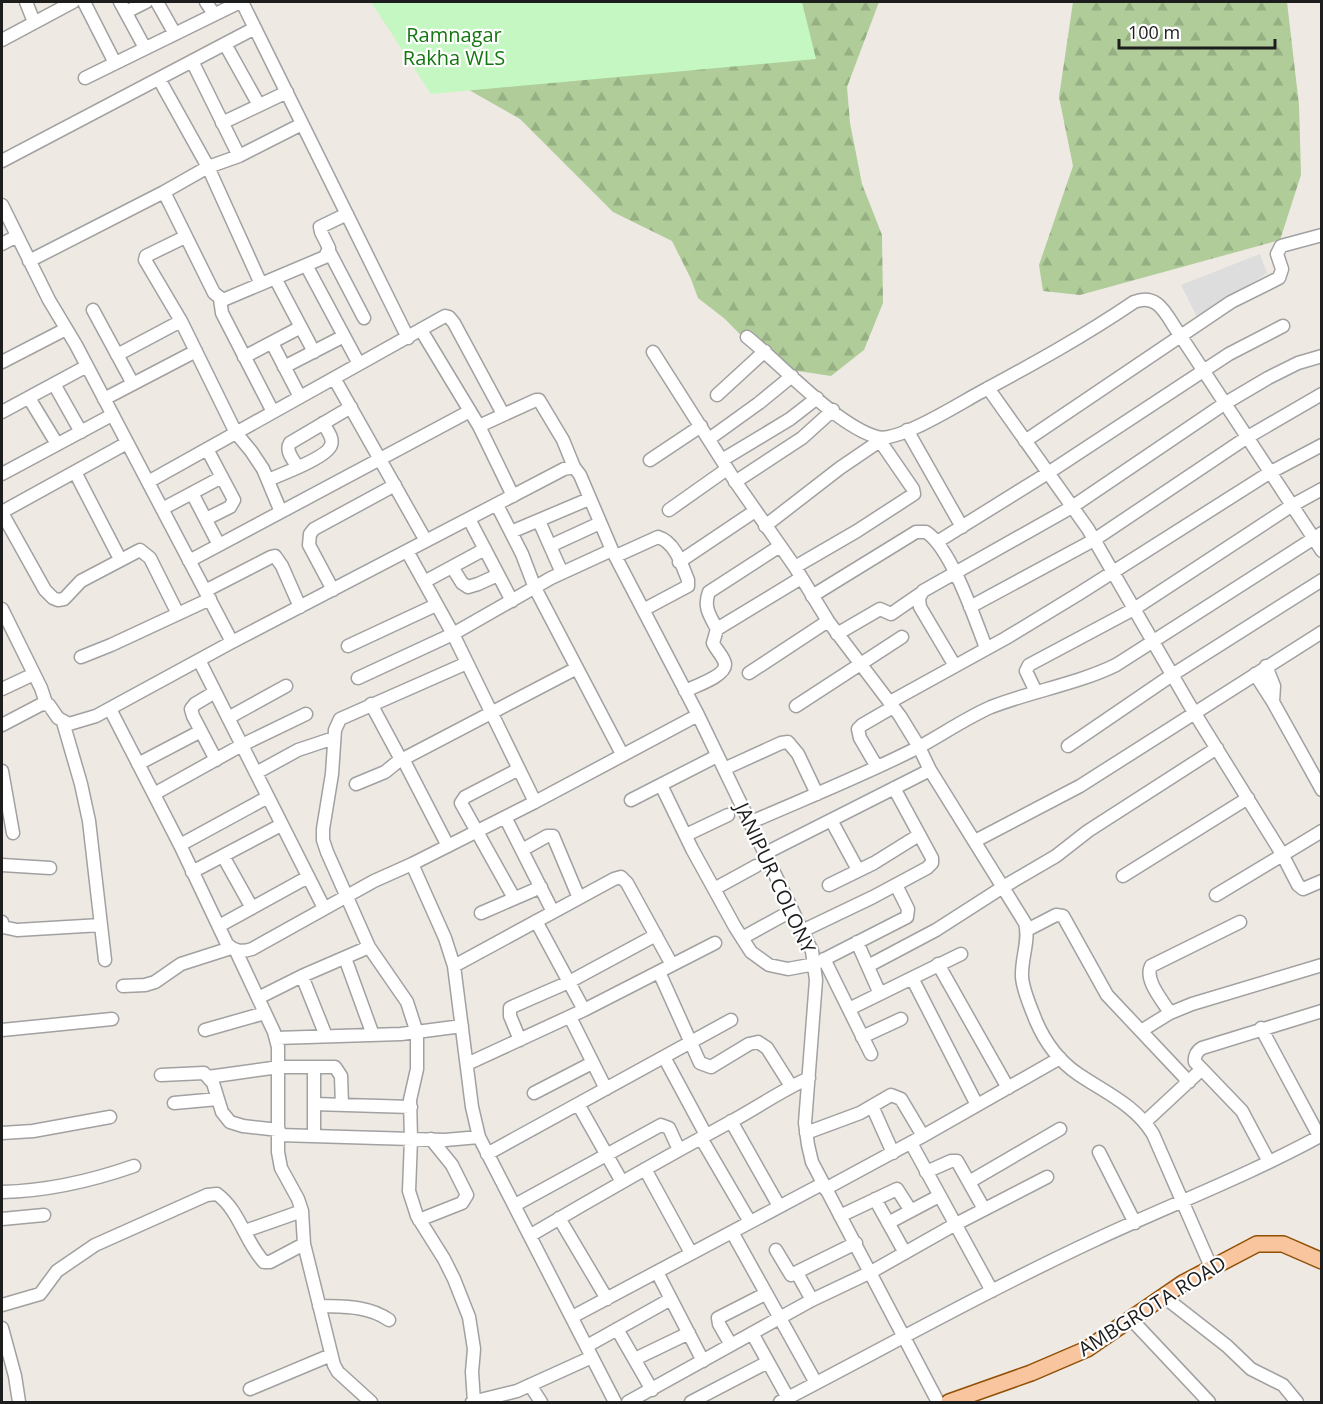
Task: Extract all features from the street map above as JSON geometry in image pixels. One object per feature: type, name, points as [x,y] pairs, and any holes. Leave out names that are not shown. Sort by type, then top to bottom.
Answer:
[{"type":"main road","name":"AMBGROTA ROAD","points":[[958,1401],[1070,1357],[1097,1343],[1162,1296],[1211,1267],[1257,1244],[1283,1244],[1322,1261]]},
{"type":"street","points":[[26,2],[34,22]]},
{"type":"street","points":[[2,25],[4,38],[73,2]]},
{"type":"street","points":[[84,2],[115,63]]},
{"type":"street","points":[[145,48],[123,7],[146,2]]},
{"type":"street","points":[[157,2],[175,34]]},
{"type":"street","points":[[206,2],[214,14]]},
{"type":"street","points":[[85,78],[241,2],[408,338]]},
{"type":"street","points":[[2,161],[255,28]]},
{"type":"street","points":[[225,44],[259,105]]},
{"type":"street","points":[[192,62],[239,156]]},
{"type":"street","points":[[159,79],[208,167],[261,284]]},
{"type":"street","points":[[222,123],[287,92]]},
{"type":"street","points":[[29,261],[208,167],[239,156],[302,124]]},
{"type":"street","points":[[164,192],[214,293],[220,299],[222,313],[273,412]]},
{"type":"street","points":[[2,206],[232,642]]},
{"type":"street","points":[[347,214],[320,227],[329,251],[364,318]]},
{"type":"street","points":[[1025,441],[1243,294],[1280,278],[1282,269],[1277,254],[1281,246],[1322,235]]},
{"type":"street","points":[[2,244],[17,236]]},
{"type":"street","points":[[185,237],[146,256],[145,260],[181,321],[236,433],[251,451],[268,480],[281,512]]},
{"type":"street","points":[[220,299],[227,299],[325,257],[329,251]]},
{"type":"street","points":[[306,265],[359,364]]},
{"type":"street","points":[[275,278],[314,352]]},
{"type":"street","points":[[765,526],[882,439],[920,426],[1043,359],[1139,300],[1154,301],[1161,306],[1291,506],[1317,536],[1322,551]]},
{"type":"street","points":[[93,310],[133,384]]},
{"type":"street","points":[[148,482],[408,338],[441,317],[447,316],[451,319],[503,414],[479,426]]},
{"type":"street","points":[[117,355],[181,321]]},
{"type":"street","points":[[937,542],[1048,473],[1203,371],[1250,342],[1283,326]]},
{"type":"street","points":[[244,357],[301,327]]},
{"type":"street","points":[[2,362],[66,329]]},
{"type":"street","points":[[421,330],[479,426],[513,496]]},
{"type":"street","points":[[284,368],[344,336]]},
{"type":"street","points":[[747,338],[850,424],[882,439],[913,489],[913,495],[795,567]]},
{"type":"street","points":[[272,342],[300,397]]},
{"type":"street","points":[[104,399],[196,351]]},
{"type":"street","points":[[717,395],[765,351]]},
{"type":"street","points":[[653,352],[735,482],[795,567],[828,621],[892,704],[1024,922],[1027,930],[1022,979],[1040,1028],[1060,1058],[1078,1074],[1125,1104],[1145,1122],[1153,1134],[1180,1202],[1211,1267]]},
{"type":"street","points":[[837,634],[880,609],[891,614],[955,572],[1072,507],[1224,404],[1283,370],[1322,356]]},
{"type":"street","points":[[2,412],[87,366]]},
{"type":"street","points":[[709,439],[759,404],[792,376]]},
{"type":"street","points":[[334,378],[426,542]]},
{"type":"street","points":[[54,384],[81,432]]},
{"type":"street","points":[[988,388],[1094,540],[1172,675],[1301,888],[1306,889],[1322,881]]},
{"type":"street","points":[[970,607],[1094,540],[1246,438],[1322,394]]},
{"type":"street","points":[[29,398],[57,444]]},
{"type":"street","points":[[669,510],[725,464],[817,398]]},
{"type":"street","name":"JANIPUR COLONY","points":[[503,414],[539,400],[563,440],[614,553],[698,715],[764,854],[819,961],[805,1122],[812,1162],[939,1402]]},
{"type":"street","points":[[297,466],[288,446],[295,438],[351,407]]},
{"type":"street","points":[[735,482],[802,438],[833,410]]},
{"type":"street","points":[[189,561],[470,411]]},
{"type":"street","points":[[2,474],[112,415]]},
{"type":"street","points":[[268,480],[321,455],[331,447],[331,438],[323,423]]},
{"type":"street","points":[[650,460],[701,426]]},
{"type":"street","points":[[907,430],[962,527]]},
{"type":"street","points":[[127,442],[2,513],[45,590],[53,598],[64,599],[81,581],[136,550],[140,550],[147,554],[178,614]]},
{"type":"street","points":[[877,767],[860,738],[858,729],[862,724],[1113,573],[1269,472],[1322,445]]},
{"type":"street","points":[[206,519],[234,503],[207,449]]},
{"type":"street","points":[[63,722],[78,723],[110,709],[232,642],[564,469],[574,467]]},
{"type":"street","points":[[75,472],[120,559]]},
{"type":"street","points":[[162,509],[222,477]]},
{"type":"street","points":[[333,590],[309,545],[310,534],[314,529],[395,485]]},
{"type":"street","points":[[1036,692],[1026,671],[1029,665],[1134,609],[1291,506],[1322,489]]},
{"type":"street","points":[[192,493],[219,545]]},
{"type":"street","points":[[511,532],[589,499]]},
{"type":"street","points":[[497,505],[522,554],[535,588],[622,754]]},
{"type":"street","points":[[679,562],[755,511]]},
{"type":"street","points":[[469,519],[512,601]]},
{"type":"street","points":[[539,521],[562,573]]},
{"type":"street","points":[[550,546],[600,523]]},
{"type":"street","points":[[812,596],[916,532],[926,532],[937,542],[955,572],[986,648]]},
{"type":"street","points":[[749,823],[919,747],[988,709],[1106,669],[1317,536]]},
{"type":"street","points":[[358,678],[453,634],[562,573],[658,537],[667,541],[671,546],[688,580],[688,586],[643,610]]},
{"type":"street","points":[[717,629],[706,608],[705,602],[709,592],[780,546]]},
{"type":"street","points":[[424,582],[485,549]]},
{"type":"street","points":[[407,551],[453,634],[535,802]]},
{"type":"street","points":[[81,657],[178,614],[275,556],[282,566],[300,607]]},
{"type":"street","points":[[452,567],[462,583],[468,587],[498,574]]},
{"type":"street","points":[[685,691],[717,676],[724,670],[723,659],[713,643],[717,629],[801,578]]},
{"type":"street","points":[[1068,746],[1172,675],[1322,580]]},
{"type":"street","points":[[920,594],[920,607],[955,666]]},
{"type":"street","points":[[348,646],[436,604]]},
{"type":"street","points":[[2,611],[44,695],[46,704],[63,722],[81,783],[89,821],[105,960]]},
{"type":"street","points":[[749,673],[828,621]]},
{"type":"street","points":[[975,841],[1080,786],[1194,711],[1322,632]]},
{"type":"street","points":[[796,706],[902,637]]},
{"type":"street","points":[[199,660],[324,908]]},
{"type":"street","points":[[467,663],[340,719],[336,724],[334,738],[332,774],[323,840],[369,947],[408,1002],[417,1033],[417,1069],[411,1093],[409,1191],[419,1220],[444,1259],[469,1317],[474,1349],[473,1402],[510,1398],[590,1352],[618,1329],[671,1299]]},
{"type":"street","points":[[1266,666],[1274,686],[1273,702]]},
{"type":"street","points":[[356,784],[386,771],[402,759],[577,668]]},
{"type":"street","points":[[2,689],[34,674]]},
{"type":"street","points":[[1255,674],[1322,790]]},
{"type":"street","points":[[228,718],[286,686]]},
{"type":"street","points":[[215,692],[191,709],[216,760]]},
{"type":"street","points":[[2,724],[46,704]]},
{"type":"street","points":[[371,704],[448,846]]},
{"type":"street","points":[[110,709],[219,926],[258,998],[276,1038],[279,1067],[278,1152],[281,1168],[298,1198],[302,1211],[304,1244],[331,1355],[338,1372],[371,1402]]},
{"type":"street","points":[[154,794],[242,745],[306,714]]},
{"type":"street","points":[[123,986],[156,982],[181,964],[233,949],[252,949],[374,880],[412,864],[535,802],[698,715]]},
{"type":"street","points":[[138,764],[201,731]]},
{"type":"street","points":[[256,774],[298,750],[334,738]]},
{"type":"street","points":[[724,770],[781,743],[788,742],[798,754],[817,794]]},
{"type":"street","points":[[868,966],[936,930],[1056,856],[1088,831],[1217,748]]},
{"type":"street","points":[[631,800],[717,756]]},
{"type":"street","points":[[514,898],[462,807],[462,800],[519,769]]},
{"type":"street","points":[[764,854],[930,770]]},
{"type":"street","points":[[2,771],[5,803],[13,833]]},
{"type":"street","points":[[661,785],[714,889],[742,938],[751,952],[778,968],[788,969],[819,961],[907,917],[909,909],[896,885]]},
{"type":"street","points":[[802,931],[896,885],[932,863],[932,858],[894,788]]},
{"type":"street","points":[[180,845],[268,797]]},
{"type":"street","points":[[1123,876],[1248,798]]},
{"type":"street","points":[[686,835],[728,815]]},
{"type":"street","points":[[505,817],[553,912]]},
{"type":"street","points":[[831,820],[858,870]]},
{"type":"street","points":[[192,872],[281,825]]},
{"type":"street","points":[[1216,896],[1322,831]]},
{"type":"street","points":[[829,885],[919,835]]},
{"type":"street","points":[[522,850],[547,836],[553,836],[579,898]]},
{"type":"street","points":[[223,856],[252,908]]},
{"type":"street","points":[[412,864],[445,938],[454,966],[472,1107],[480,1137],[615,1402]]},
{"type":"street","points":[[2,865],[50,868]]},
{"type":"street","points":[[714,889],[756,866]]},
{"type":"street","points":[[219,926],[308,877]]},
{"type":"street","points":[[454,966],[617,878],[623,878],[672,965]]},
{"type":"street","points":[[481,913],[541,887]]},
{"type":"street","points":[[1027,930],[1056,915],[1063,916],[1107,995],[1188,1082]]},
{"type":"street","points":[[742,938],[782,916]]},
{"type":"street","points":[[536,921],[584,1010]]},
{"type":"street","points":[[2,922],[3,927],[16,930],[101,925]]},
{"type":"street","points":[[1170,1013],[1149,977],[1151,966],[1240,922]]},
{"type":"street","points":[[520,1040],[512,1023],[510,1008],[569,982],[656,935]]},
{"type":"street","points":[[857,942],[879,994]]},
{"type":"street","points":[[467,1064],[570,1017],[715,943]]},
{"type":"street","points":[[258,998],[369,947]]},
{"type":"street","points":[[849,1009],[961,954]]},
{"type":"street","points":[[345,958],[373,1035]]},
{"type":"street","points":[[819,961],[849,1009],[871,1054]]},
{"type":"street","points":[[938,964],[1008,1089]]},
{"type":"street","points":[[1141,1031],[1170,1013],[1202,1000],[1322,965]]},
{"type":"street","points":[[659,972],[700,1063],[707,1068],[716,1065],[753,1042],[762,1044],[775,1059],[791,1086]]},
{"type":"street","points":[[302,976],[326,1036]]},
{"type":"street","points":[[912,978],[977,1105]]},
{"type":"street","points":[[1269,1162],[1242,1111],[1195,1062],[1198,1050],[1261,1028],[1322,1011]]},
{"type":"street","points":[[205,1030],[265,1013]]},
{"type":"street","points":[[570,1017],[606,1089]]},
{"type":"street","points":[[2,1030],[112,1019]]},
{"type":"street","points":[[862,1037],[901,1019]]},
{"type":"street","points":[[487,1154],[731,1020]]},
{"type":"street","points":[[276,1038],[417,1033],[462,1026]]},
{"type":"street","points":[[752,1333],[768,1362],[784,1400],[1096,1239],[1269,1162],[1320,1135],[1261,1028]]},
{"type":"street","points":[[664,1058],[703,1137],[750,1222]]},
{"type":"street","points":[[572,1317],[779,1206],[911,1143],[1060,1058]]},
{"type":"street","points":[[534,1094],[592,1063]]},
{"type":"street","points":[[208,1077],[279,1067],[332,1067],[338,1069],[341,1076],[342,1105]]},
{"type":"street","points":[[314,1067],[314,1135]]},
{"type":"street","points":[[1145,1122],[1202,1069]]},
{"type":"street","points":[[161,1075],[197,1072],[208,1077],[213,1083],[222,1112],[230,1122],[243,1126],[314,1135],[411,1139],[480,1137]]},
{"type":"street","points":[[531,1235],[791,1086],[809,1078]]},
{"type":"street","points":[[806,1132],[853,1116],[885,1097],[896,1096],[905,1106],[923,1136]]},
{"type":"street","points":[[174,1103],[218,1099]]},
{"type":"street","points":[[314,1104],[411,1107]]},
{"type":"street","points":[[578,1104],[622,1182]]},
{"type":"street","points":[[872,1106],[892,1153]]},
{"type":"street","points":[[2,1133],[33,1131],[110,1117]]},
{"type":"street","points":[[731,1121],[779,1206]]},
{"type":"street","points":[[515,1205],[661,1125],[669,1128],[680,1150]]},
{"type":"street","points":[[969,1182],[1060,1130]]},
{"type":"street","points":[[419,1220],[462,1203],[466,1195],[452,1166],[431,1139]]},
{"type":"street","points":[[911,1143],[992,1291]]},
{"type":"street","points":[[1099,1152],[1135,1223]]},
{"type":"street","points":[[926,1172],[951,1161],[957,1161],[984,1209]]},
{"type":"street","points":[[2,1192],[45,1189],[94,1180],[134,1166]]},
{"type":"street","points":[[645,1169],[691,1253]]},
{"type":"street","points":[[628,1402],[812,1300],[871,1272],[954,1225],[1047,1177]]},
{"type":"street","points":[[840,1216],[897,1189],[911,1211]]},
{"type":"street","points":[[2,1305],[40,1294],[57,1271],[95,1245],[207,1195],[220,1196],[245,1231],[261,1259],[267,1263],[304,1244]]},
{"type":"street","points":[[888,1223],[939,1196]]},
{"type":"street","points":[[874,1199],[905,1252]]},
{"type":"street","points":[[245,1231],[302,1211]]},
{"type":"street","points":[[2,1219],[44,1215]]},
{"type":"street","points":[[559,1218],[607,1299]]},
{"type":"street","points":[[732,1232],[816,1383]]},
{"type":"street","points":[[776,1250],[789,1274],[797,1273],[856,1243]]},
{"type":"street","points":[[657,1272],[703,1361]]},
{"type":"street","points":[[797,1273],[812,1300]]},
{"type":"street","points":[[731,1345],[718,1318],[765,1294]]},
{"type":"street","points":[[1162,1296],[1227,1346],[1251,1369],[1283,1385],[1297,1402]]},
{"type":"street","points":[[319,1306],[366,1309],[389,1320]]},
{"type":"street","points":[[1130,1318],[1209,1402]]},
{"type":"street","points":[[2,1328],[15,1376],[19,1402]]},
{"type":"street","points":[[618,1329],[652,1389]]},
{"type":"street","points":[[635,1359],[689,1333]]},
{"type":"street","points":[[250,1389],[331,1355]]},
{"type":"street","points":[[691,1402],[768,1362]]},
{"type":"street","points":[[530,1385],[541,1402]]},
{"type":"green space","name":"Ramnagar Rakha WLS","points":[[371,2],[802,2],[816,59],[431,94]]},
{"type":"green space","points":[[395,2],[879,2],[847,87],[850,123],[862,184],[882,235],[883,303],[864,350],[831,376],[772,367],[725,319],[698,298],[672,241],[613,212],[520,119],[455,82]]},
{"type":"green space","points":[[1073,2],[1287,2],[1299,105],[1301,175],[1280,240],[1080,295],[1043,291],[1039,265],[1073,166],[1059,97]]},
{"type":"shaded area","points":[[1260,254],[1267,273],[1198,319],[1181,285]]}]
